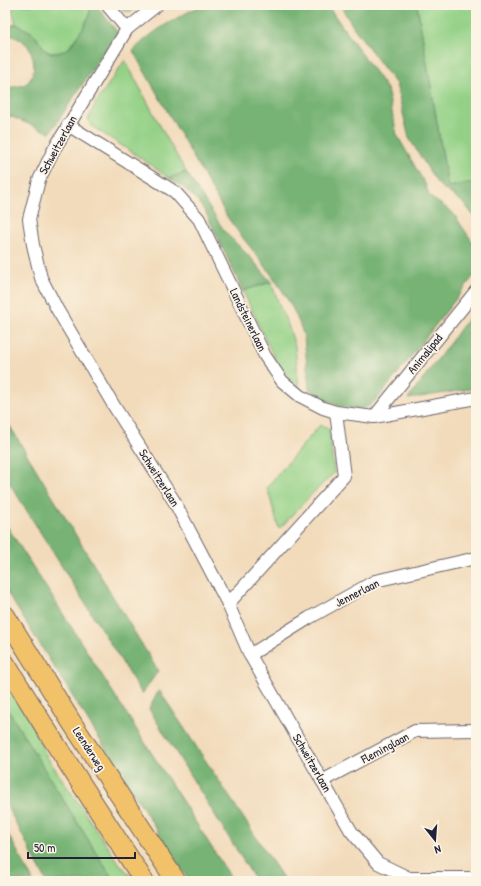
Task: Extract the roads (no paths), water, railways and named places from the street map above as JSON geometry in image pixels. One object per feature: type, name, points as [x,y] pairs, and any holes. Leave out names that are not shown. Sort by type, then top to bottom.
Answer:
[{"type":"main road","name":"Leenderweg","points":[[5,615],[72,723],[176,881]]},
{"type":"main road","name":"Leenderweg","points":[[5,663],[144,881]]},
{"type":"street","points":[[107,5],[127,29]]},
{"type":"street","name":"Schweitzerlaan","points":[[157,5],[127,29],[68,125],[38,180],[30,219],[33,245],[40,278],[56,309],[110,400],[174,500],[228,604],[250,656],[351,831],[378,862],[409,878],[432,880],[476,878]]},
{"type":"street","name":"Landsteinerlaan","points":[[68,125],[175,192],[199,219],[265,356],[282,381],[300,396],[323,408],[336,412],[374,417],[476,398]]},
{"type":"street","name":"Animalipad","points":[[374,417],[476,291]]},
{"type":"street","points":[[228,604],[344,476],[336,412]]},
{"type":"street","name":"Jennerlaan","points":[[250,656],[309,618],[375,581],[476,558]]},
{"type":"street","name":"Fleminglaan","points":[[322,781],[415,731],[476,730]]}]
